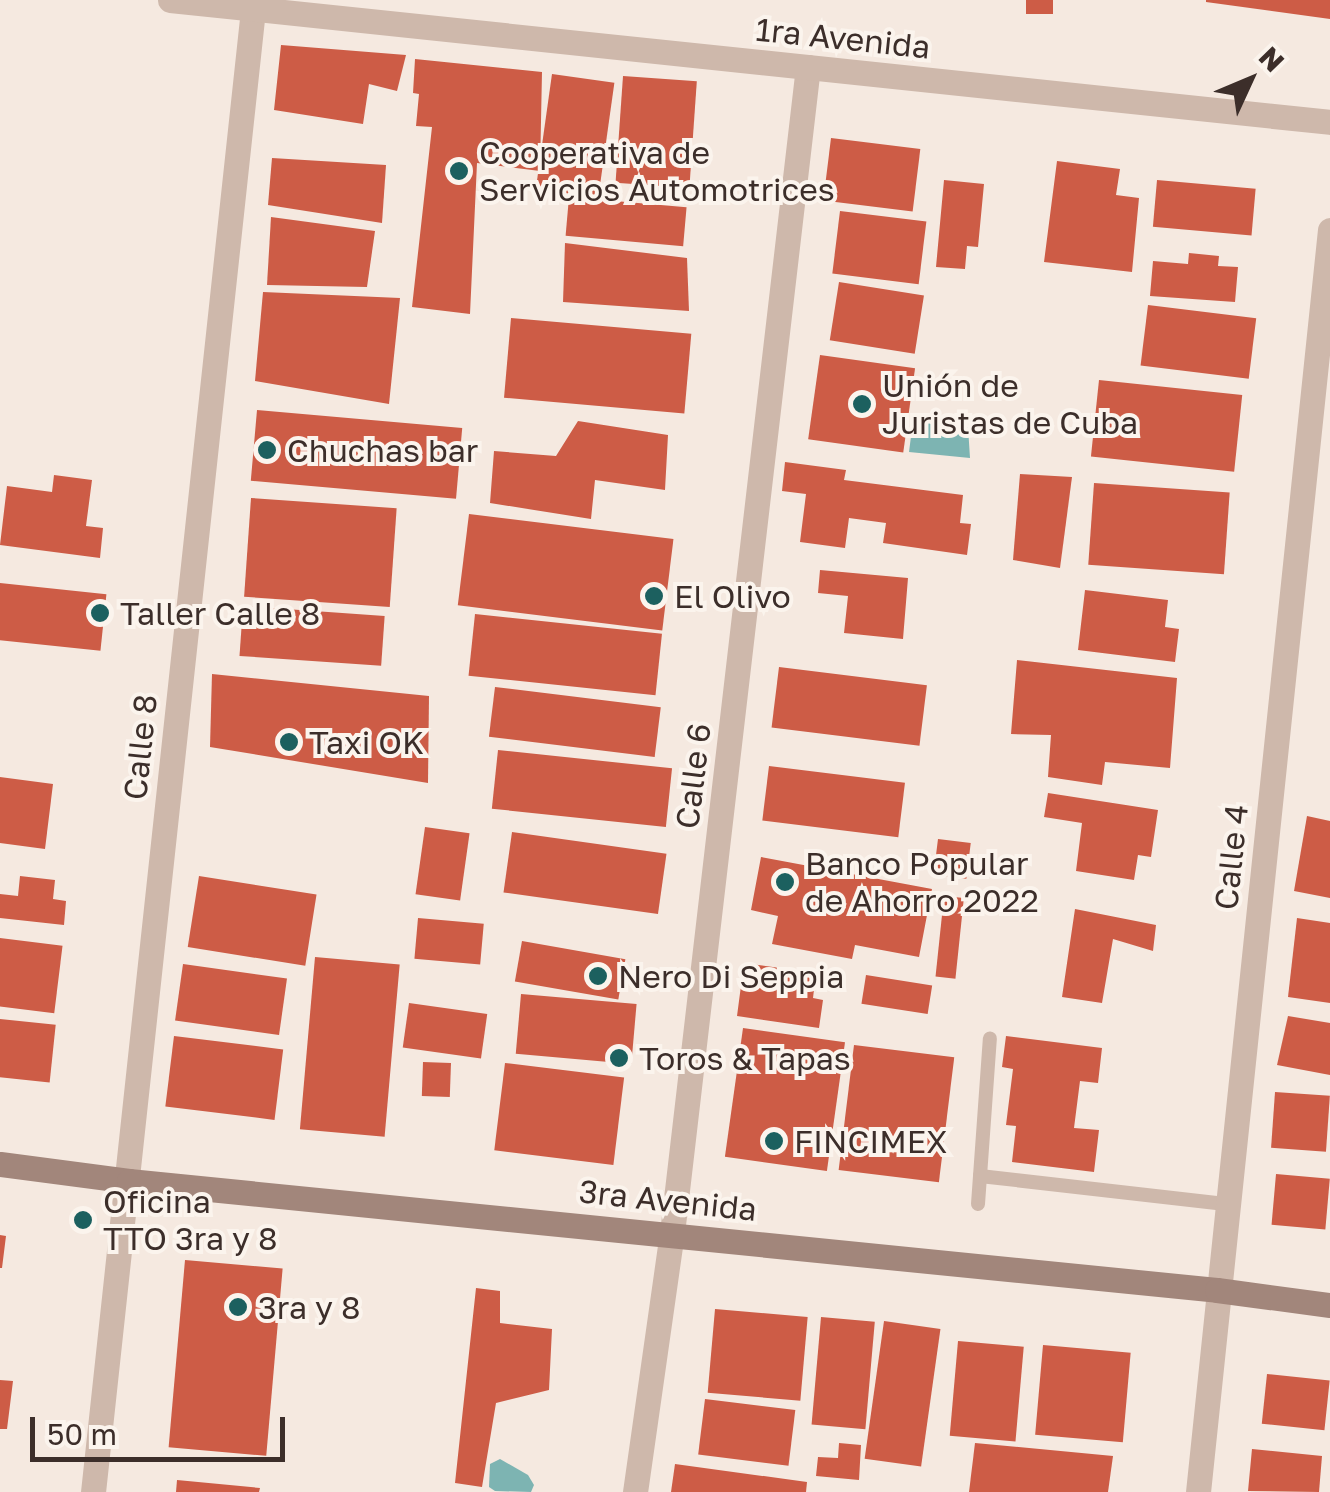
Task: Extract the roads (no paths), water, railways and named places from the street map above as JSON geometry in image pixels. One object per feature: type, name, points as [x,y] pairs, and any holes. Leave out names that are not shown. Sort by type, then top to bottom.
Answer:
[{"type":"main road","name":"3ra Avenida","points":[[0,1164],[129,1182],[672,1233],[1218,1290],[1330,1306]]},
{"type":"street","name":"1ra Avenida","points":[[170,0],[252,9],[306,7],[808,67],[1330,122]]},
{"type":"street","name":"Calle 8","points":[[92,1492],[129,1182],[252,9]]},
{"type":"street","name":"Calle 6","points":[[635,1492],[672,1233],[808,67]]},
{"type":"street","name":"Calle 4","points":[[1198,1492],[1330,230]]},
{"type":"lane","points":[[978,1204],[990,1038]]},
{"type":"lane","points":[[980,1176],[1226,1204]]},
{"type":"water","points":[[914,413],[946,428],[968,427],[970,458],[909,452]]},
{"type":"water","points":[[500,1459],[528,1475],[534,1485],[531,1492],[495,1491],[489,1487],[490,1464]]},
{"type":"place","name":"Cooperativa de Servicios Automotrices","points":[[459,171]]},
{"type":"place","name":"Unión de Juristas de Cuba","points":[[862,404]]},
{"type":"place","name":"Chuchas bar","points":[[267,450]]},
{"type":"place","name":"El Olivo","points":[[654,596]]},
{"type":"place","name":"Taller Calle 8","points":[[100,613]]},
{"type":"place","name":"Taxi OK","points":[[289,742]]},
{"type":"place","name":"Banco Popular de Ahorro 2022","points":[[785,882]]},
{"type":"place","name":"Nero Di Seppia","points":[[598,976]]},
{"type":"place","name":"Toros & Tapas","points":[[619,1058]]},
{"type":"place","name":"FINCIMEX","points":[[774,1141]]},
{"type":"place","name":"Oficina TTO 3ra y 8","points":[[83,1220]]},
{"type":"place","name":"3ra y 8","points":[[238,1307]]}]
